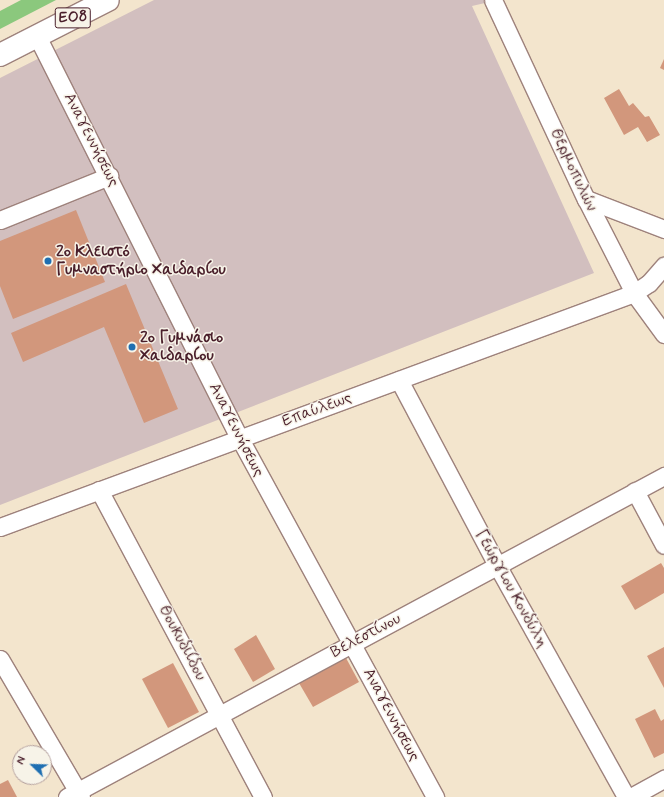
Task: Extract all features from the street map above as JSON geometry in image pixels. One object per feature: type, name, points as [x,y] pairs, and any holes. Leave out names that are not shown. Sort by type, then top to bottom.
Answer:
[{"type":"highway","name":"ΕΟ8","points":[[0,55],[108,0]]},
{"type":"street","name":"Θερμοπυλών","points":[[493,0],[586,199],[634,293],[664,334]]},
{"type":"street","name":"Αναγεννήσεως","points":[[37,36],[109,176],[240,439],[435,797]]},
{"type":"street","points":[[0,220],[109,176]]},
{"type":"street","points":[[586,199],[664,229]]},
{"type":"street","name":"Επαύλεως","points":[[0,527],[634,293],[649,283],[664,266]]},
{"type":"street","name":"Γεώργιου Κονδύλη","points":[[399,380],[497,566],[626,797]]},
{"type":"street","name":"Βελεστίνου","points":[[75,795],[221,714],[664,476]]},
{"type":"street","name":"Θουκυδιίδου","points":[[100,490],[221,714],[263,797]]},
{"type":"street","points":[[635,491],[664,545]]},
{"type":"street","points":[[0,659],[75,795]]},
{"type":"street","points":[[631,797],[664,779]]},
{"type":"shaded area","points":[[154,0],[498,0],[472,6],[594,273],[0,505],[0,78]]},
{"type":"green space","points":[[21,0],[56,0],[0,29],[0,11]]},
{"type":"building","points":[[664,59],[664,70],[660,68]]},
{"type":"building","points":[[619,89],[629,106],[633,103],[645,117],[649,116],[660,135],[647,142],[638,127],[624,135],[604,98]]},
{"type":"building","name":"2ο Κλειστό Γυμναστήριο Χαιδαρίου","points":[[76,210],[105,282],[13,319],[0,286],[0,241]]},
{"type":"building","name":"2ο Γυμνάσιο Χαιδαρίου","points":[[126,284],[178,409],[144,423],[104,327],[23,362],[11,333]]},
{"type":"building","points":[[661,563],[664,568],[664,593],[635,610],[621,586]]},
{"type":"building","points":[[256,635],[275,669],[253,682],[234,649]]},
{"type":"building","points":[[664,647],[664,688],[647,656]]},
{"type":"building","points":[[346,658],[359,682],[313,707],[299,683]]},
{"type":"building","points":[[173,663],[199,712],[168,728],[142,679]]},
{"type":"building","points":[[655,709],[661,721],[664,719],[664,753],[654,758],[635,719]]},
{"type":"building","points":[[8,780],[17,797],[0,797],[0,784]]},
{"type":"place","name":"2ο Κλειστό Γυμναστήριο Χαιδαρίου","points":[[48,261]]},
{"type":"place","name":"2ο Γυμνάσιο Χαιδαρίου","points":[[132,347]]}]
